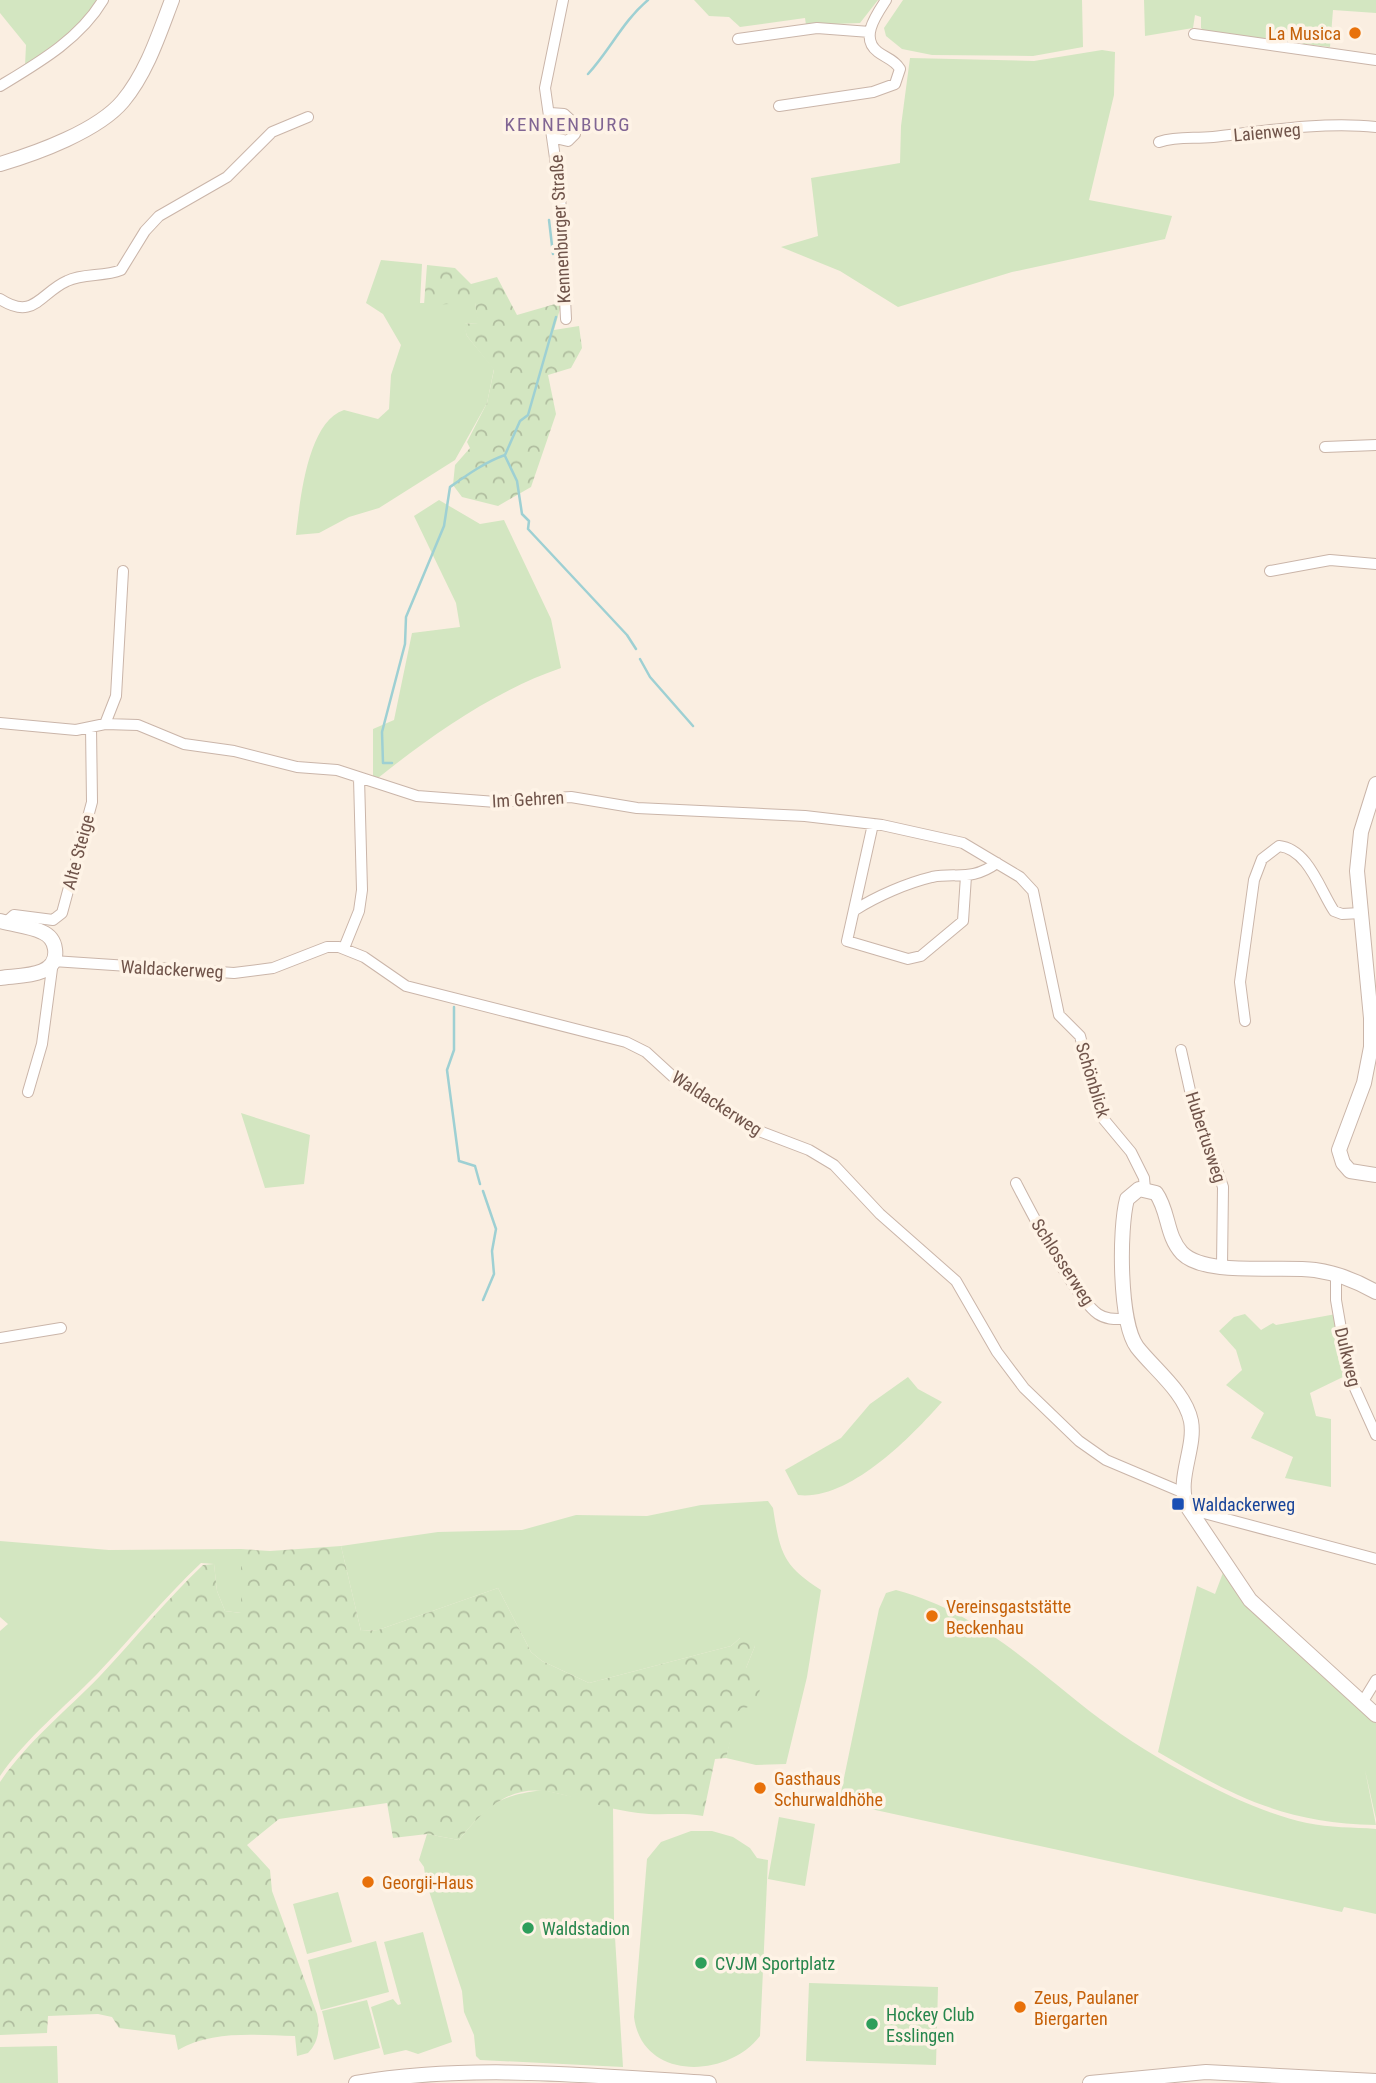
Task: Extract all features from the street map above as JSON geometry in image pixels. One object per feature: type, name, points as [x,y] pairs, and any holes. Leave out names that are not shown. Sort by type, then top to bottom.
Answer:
[{"type":"street","points":[[0,86],[68,40],[103,0]]},
{"type":"street","points":[[0,164],[55,143],[114,109],[144,68],[172,0]]},
{"type":"street","name":"Kennenburger Straße","points":[[563,0],[546,77],[555,138],[566,319]]},
{"type":"street","points":[[779,106],[892,87],[899,79],[900,69],[873,48],[870,32],[873,20],[886,0]]},
{"type":"street","points":[[738,40],[817,28],[870,32]]},
{"type":"street","points":[[1194,34],[1376,60]]},
{"type":"street","name":"Kennenburger Straße","points":[[550,113],[564,114],[576,125],[575,134],[569,141],[555,138]]},
{"type":"street","points":[[0,299],[12,306],[26,307],[38,303],[68,280],[121,270],[148,226],[159,216],[227,177],[276,130],[307,117]]},
{"type":"street","name":"Laienweg","points":[[1159,142],[1177,136],[1208,137],[1255,131],[1376,127]]},
{"type":"street","points":[[1325,447],[1376,445]]},
{"type":"street","points":[[1270,571],[1330,560],[1376,564]]},
{"type":"street","points":[[105,724],[116,696],[123,571]]},
{"type":"street","name":"Im Gehren","points":[[0,723],[76,730],[105,724],[141,726],[184,744],[234,751],[297,767],[337,770],[401,793],[425,797],[496,802],[571,797],[637,808],[741,814]]},
{"type":"street","name":"Alte Steige","points":[[2,922],[13,915],[53,920],[62,913],[92,802],[91,727]]},
{"type":"street","points":[[344,947],[359,911],[362,890],[359,778]]},
{"type":"street","points":[[1376,784],[1359,842],[1357,872],[1371,1018],[1371,1047],[1364,1083],[1339,1150],[1341,1161],[1350,1171],[1376,1175]]},
{"type":"street","name":"Schönblick","points":[[741,814],[805,816],[873,824],[959,841],[1023,879],[1034,894],[1059,1014],[1080,1036],[1101,1116],[1132,1155],[1144,1178],[1145,1189]]},
{"type":"street","points":[[873,824],[855,898],[848,941],[908,959],[918,958],[964,921],[966,876]]},
{"type":"street","points":[[1245,1021],[1240,975],[1254,880],[1260,862],[1268,852],[1279,846],[1291,849],[1309,867],[1334,911],[1342,914],[1361,913]]},
{"type":"street","points":[[855,910],[916,882],[935,876],[966,876],[996,863]]},
{"type":"street","points":[[2,922],[47,934],[54,945],[42,1044],[28,1093]]},
{"type":"street","name":"Waldackerweg","points":[[53,961],[234,973],[274,968],[327,947],[344,947],[406,986],[637,1046],[681,1084],[754,1129],[828,1160],[880,1214],[956,1281],[997,1352],[1024,1388],[1083,1445],[1105,1461],[1184,1493]]},
{"type":"street","points":[[0,978],[39,972],[53,961]]},
{"type":"street","name":"Hubertusweg","points":[[1181,1050],[1189,1088],[1223,1187],[1222,1266]]},
{"type":"street","name":"Schlosserweg","points":[[1016,1183],[1044,1236],[1088,1305],[1106,1318],[1125,1319]]},
{"type":"street","points":[[1376,1292],[1336,1275],[1310,1269],[1222,1266],[1194,1261],[1181,1252],[1171,1235],[1159,1198],[1145,1189],[1131,1194],[1126,1204],[1125,1319],[1136,1345],[1178,1395],[1190,1416],[1192,1434],[1184,1493],[1189,1509],[1245,1594],[1376,1715]]},
{"type":"street","name":"Dulkweg","points":[[1336,1275],[1336,1300],[1349,1375],[1376,1435]]},
{"type":"street","points":[[0,1338],[61,1328]]},
{"type":"street","points":[[1189,1509],[1376,1559]]},
{"type":"street","points":[[1362,1703],[1376,1680]]},
{"type":"street","points":[[356,2083],[417,2075],[482,2072],[709,2083]]},
{"type":"street","points":[[1090,2083],[1206,2072],[1375,2077]]},
{"type":"green space","points":[[0,0],[100,0],[78,27],[25,66],[26,45],[0,13]]},
{"type":"green space","points":[[694,0],[878,0],[860,23],[806,25],[805,18],[740,27],[729,17],[709,16]]},
{"type":"green space","points":[[903,0],[1082,0],[1083,47],[1033,56],[932,55],[902,49],[886,36],[884,28]]},
{"type":"green space","points":[[1144,0],[1376,0],[1376,13],[1333,10],[1330,47],[1205,32],[1201,28],[1201,17],[1195,15],[1193,28],[1145,36]]},
{"type":"green space","points":[[1102,50],[1115,52],[1114,95],[1089,200],[1172,216],[1165,239],[1012,272],[898,307],[840,271],[781,247],[818,236],[811,178],[900,163],[901,126],[910,58],[1034,61]]},
{"type":"green space","points":[[381,260],[422,264],[420,303],[475,303],[479,323],[464,324],[467,336],[494,369],[487,403],[455,460],[379,508],[349,517],[319,533],[296,535],[303,484],[321,430],[331,417],[344,410],[378,419],[389,409],[391,375],[401,345],[383,314],[366,303]]},
{"type":"green space","points":[[427,265],[455,268],[471,284],[497,277],[517,315],[562,302],[554,330],[579,326],[582,348],[571,368],[548,375],[556,414],[531,487],[498,506],[462,497],[453,485],[455,465],[470,448],[467,442],[487,403],[494,370],[467,336],[463,324],[478,323],[475,303],[424,305]]},
{"type":"green space","points":[[439,500],[480,524],[504,520],[551,619],[561,668],[488,701],[420,745],[378,778],[373,777],[373,729],[394,720],[412,633],[460,627],[456,603],[414,516]]},
{"type":"green space","points":[[241,1113],[310,1135],[304,1184],[265,1188]]},
{"type":"green space","points":[[1245,1314],[1261,1330],[1273,1323],[1276,1325],[1336,1314],[1345,1376],[1310,1393],[1316,1416],[1331,1419],[1331,1487],[1285,1478],[1293,1457],[1251,1438],[1264,1413],[1226,1385],[1242,1370],[1236,1350],[1219,1331],[1234,1317]]},
{"type":"green space","points":[[908,1377],[918,1389],[942,1402],[896,1449],[858,1478],[818,1494],[798,1495],[785,1470],[841,1438],[870,1404]]},
{"type":"green space","points":[[768,1501],[773,1508],[785,1556],[798,1573],[821,1590],[807,1677],[786,1764],[756,1765],[726,1758],[746,1668],[755,1646],[740,1638],[731,1646],[589,1683],[542,1661],[531,1652],[498,1588],[378,1630],[361,1631],[341,1546],[438,1532],[522,1530],[576,1515],[647,1516],[701,1505]]},
{"type":"green space","points":[[0,1541],[109,1550],[241,1549],[241,1613],[225,1611],[217,1591],[214,1564],[201,1563],[97,1674],[34,1736],[0,1776],[0,1631],[8,1624],[0,1617]]},
{"type":"green space","points":[[341,1546],[361,1631],[378,1630],[498,1588],[531,1652],[542,1661],[589,1683],[731,1646],[740,1638],[751,1637],[755,1646],[746,1668],[762,1672],[758,1703],[738,1711],[726,1758],[715,1759],[703,1816],[638,1813],[542,1791],[523,1792],[503,1799],[482,1814],[459,1840],[427,1834],[393,1838],[387,1803],[279,1819],[247,1845],[270,1870],[272,1891],[317,2014],[318,2035],[308,2053],[297,2056],[295,2036],[265,2035],[205,2039],[178,2050],[175,2035],[119,2028],[112,2017],[98,2014],[48,2016],[47,2033],[0,2035],[0,1782],[35,1740],[100,1676],[203,1565],[214,1564],[217,1591],[225,1611],[241,1613],[241,1549],[270,1551]]},
{"type":"green space","points":[[1224,1570],[1376,1721],[1376,1819],[1365,1770],[1376,1825],[1314,1819],[1261,1805],[1158,1752],[1197,1586],[1215,1594]]},
{"type":"green space","points":[[896,1590],[953,1612],[979,1627],[1121,1734],[1199,1781],[1255,1807],[1282,1816],[1316,1825],[1376,1829],[1376,1914],[1344,1907],[1342,1912],[839,1802],[879,1609],[886,1593]]},
{"type":"green space","name":"Waldstadion","points":[[543,1790],[613,1806],[614,1921],[623,2067],[480,2060],[476,2056],[474,2035],[464,2012],[462,1991],[426,1882],[424,1867],[419,1860],[427,1834],[459,1840],[486,1810],[495,1804],[515,1795]]},
{"type":"green space","points":[[779,1817],[815,1824],[805,1886],[768,1879]]},
{"type":"green space","name":"CVJM Sportplatz","points":[[691,1831],[712,1831],[733,1837],[750,1848],[757,1858],[768,1860],[760,2036],[745,2050],[728,2060],[708,2066],[688,2067],[669,2062],[652,2053],[640,2038],[634,2017],[647,1859],[661,1842]]},
{"type":"green space","points":[[338,1892],[352,1942],[307,1954],[293,1904]]},
{"type":"green space","points":[[423,1932],[452,2042],[418,2054],[406,2050],[384,2055],[371,2007],[393,1999],[398,2005],[401,2004],[384,1942]]},
{"type":"green space","points":[[376,1941],[389,1992],[321,2010],[308,1960]]},
{"type":"green space","name":"Hockey Club Esslingen","points":[[809,1983],[938,1987],[936,2065],[806,2061]]},
{"type":"green space","points":[[367,2000],[380,2048],[334,2060],[322,2011]]},
{"type":"green space","points":[[57,2046],[58,2083],[0,2083],[0,2047]]},
{"type":"waterway","points":[[588,74],[631,17],[648,0]]},
{"type":"waterway","points":[[549,220],[553,254]]},
{"type":"waterway","points":[[392,763],[383,763],[382,732],[405,644],[406,617],[444,526],[450,487],[483,465],[505,455],[520,421],[528,415],[556,317]]},
{"type":"waterway","points":[[505,456],[517,481],[522,514],[529,521],[528,529],[627,635],[636,649]]},
{"type":"waterway","points":[[640,659],[650,677],[693,726]]},
{"type":"waterway","points":[[454,1007],[454,1050],[447,1070],[459,1161],[475,1166],[480,1184]]},
{"type":"waterway","points":[[483,1191],[496,1229],[492,1251],[494,1274],[483,1300]]},
{"type":"place","name":"La Musica","points":[[1355,33]]},
{"type":"place","name":"Waldackerweg","points":[[1178,1504]]},
{"type":"place","name":"Vereinsgaststätte Beckenhau","points":[[932,1616]]},
{"type":"place","name":"Gasthaus Schurwaldhöhe","points":[[760,1788]]},
{"type":"place","name":"Georgii-Haus","points":[[368,1882]]},
{"type":"place","name":"Waldstadion","points":[[528,1928]]},
{"type":"place","name":"CVJM Sportplatz","points":[[701,1963]]},
{"type":"place","name":"Zeus, Paulaner Biergarten","points":[[1020,2007]]},
{"type":"place","name":"Hockey Club Esslingen","points":[[872,2024]]},
{"type":"district","name":"KENNENBURG","points":[[568,124]]}]
